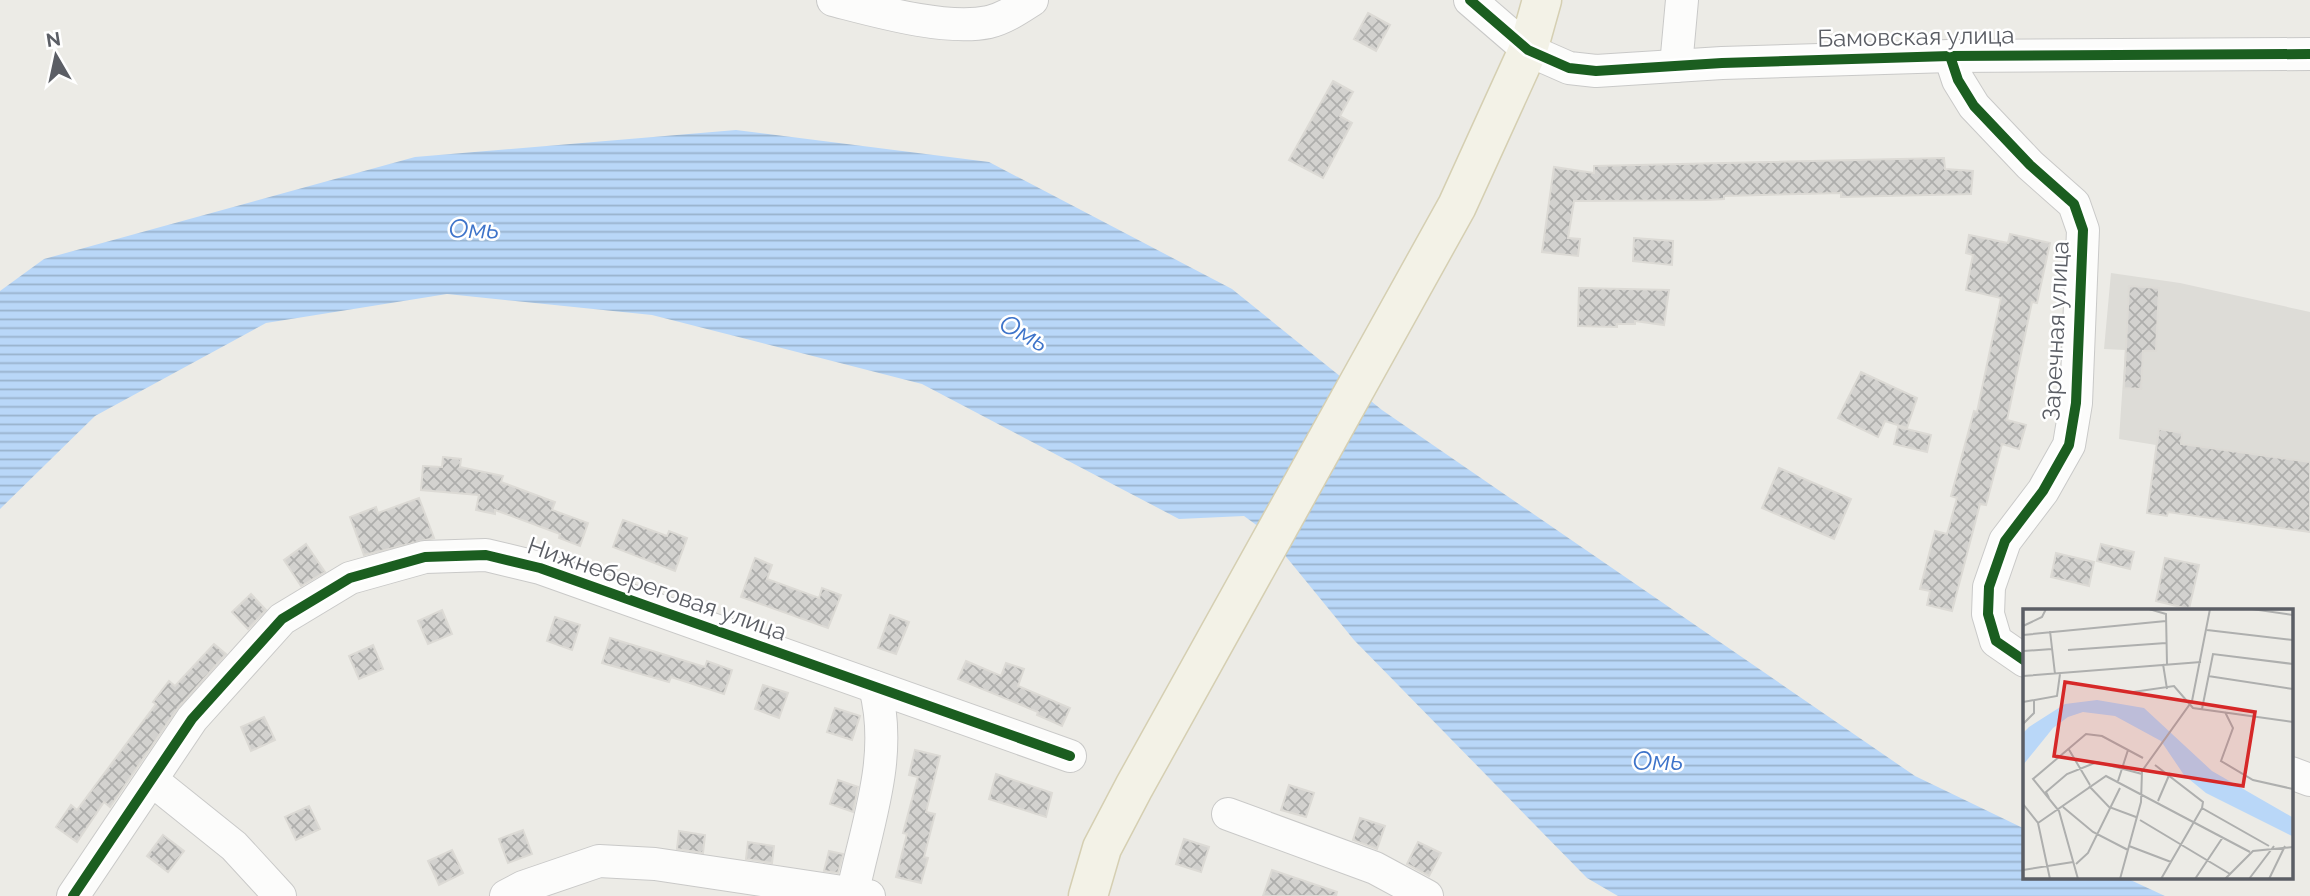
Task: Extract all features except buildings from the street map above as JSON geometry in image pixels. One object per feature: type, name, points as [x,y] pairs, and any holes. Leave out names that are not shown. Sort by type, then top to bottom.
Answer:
[{"type":"main road","points":[[1088,896],[1102,848],[1203,659],[1457,206],[1528,50],[1542,0]]},
{"type":"street","points":[[833,0],[892,16],[965,23],[988,22],[1008,15],[1032,0]]},
{"type":"street","name":"Бамовская улица","points":[[1470,0],[1528,50],[1569,68],[1587,70],[1950,56],[2310,54]]},
{"type":"street","points":[[1676,66],[1682,0]]},
{"type":"street","name":"Заречная улица","points":[[1950,56],[1958,80],[1974,106],[2030,165],[2074,204],[2083,230],[2076,403],[2069,445],[2043,491],[2005,541],[1989,587],[1989,614],[1996,641],[2023,660]]},
{"type":"street","name":"Нижнебереговая улица","points":[[72,896],[153,781],[192,719],[282,619],[350,578],[425,557],[486,555],[540,568],[1070,755]]},
{"type":"street","points":[[506,896],[523,887],[599,861],[656,863],[858,895],[881,770],[883,732],[875,687]]},
{"type":"street","points":[[2292,773],[2310,780]]},
{"type":"street","points":[[153,781],[234,846],[280,896]]},
{"type":"street","points":[[1228,814],[1343,855],[1418,894]]},
{"type":"shaded area","points":[[2111,273],[2180,283],[2310,312],[2310,532],[2168,512],[2167,516],[2147,513],[2156,445],[2119,439],[2125,350],[2104,349]]},
{"type":"water","name":"Омь","points":[[736,130],[989,162],[1232,289],[1382,410],[1915,776],[2023,828],[2023,878],[2126,878],[2165,896],[1618,896],[1587,878],[1354,640],[1266,532],[1244,516],[1179,519],[922,384],[652,315],[447,294],[266,323],[95,416],[0,509],[0,291],[44,259],[415,157]]},
{"type":"cycle path","points":[[1470,0],[1528,50],[1569,68],[1596,71],[1722,63],[1950,56],[2310,54]]},
{"type":"cycle path","points":[[1950,56],[1958,80],[1974,106],[2030,165],[2074,204],[2083,230],[2076,403],[2069,445],[2043,491],[2005,541],[1989,587],[1988,614],[1996,641],[2023,660]]},
{"type":"cycle path","points":[[73,896],[192,719],[282,619],[350,578],[425,557],[486,555],[540,568],[1070,756]]}]
